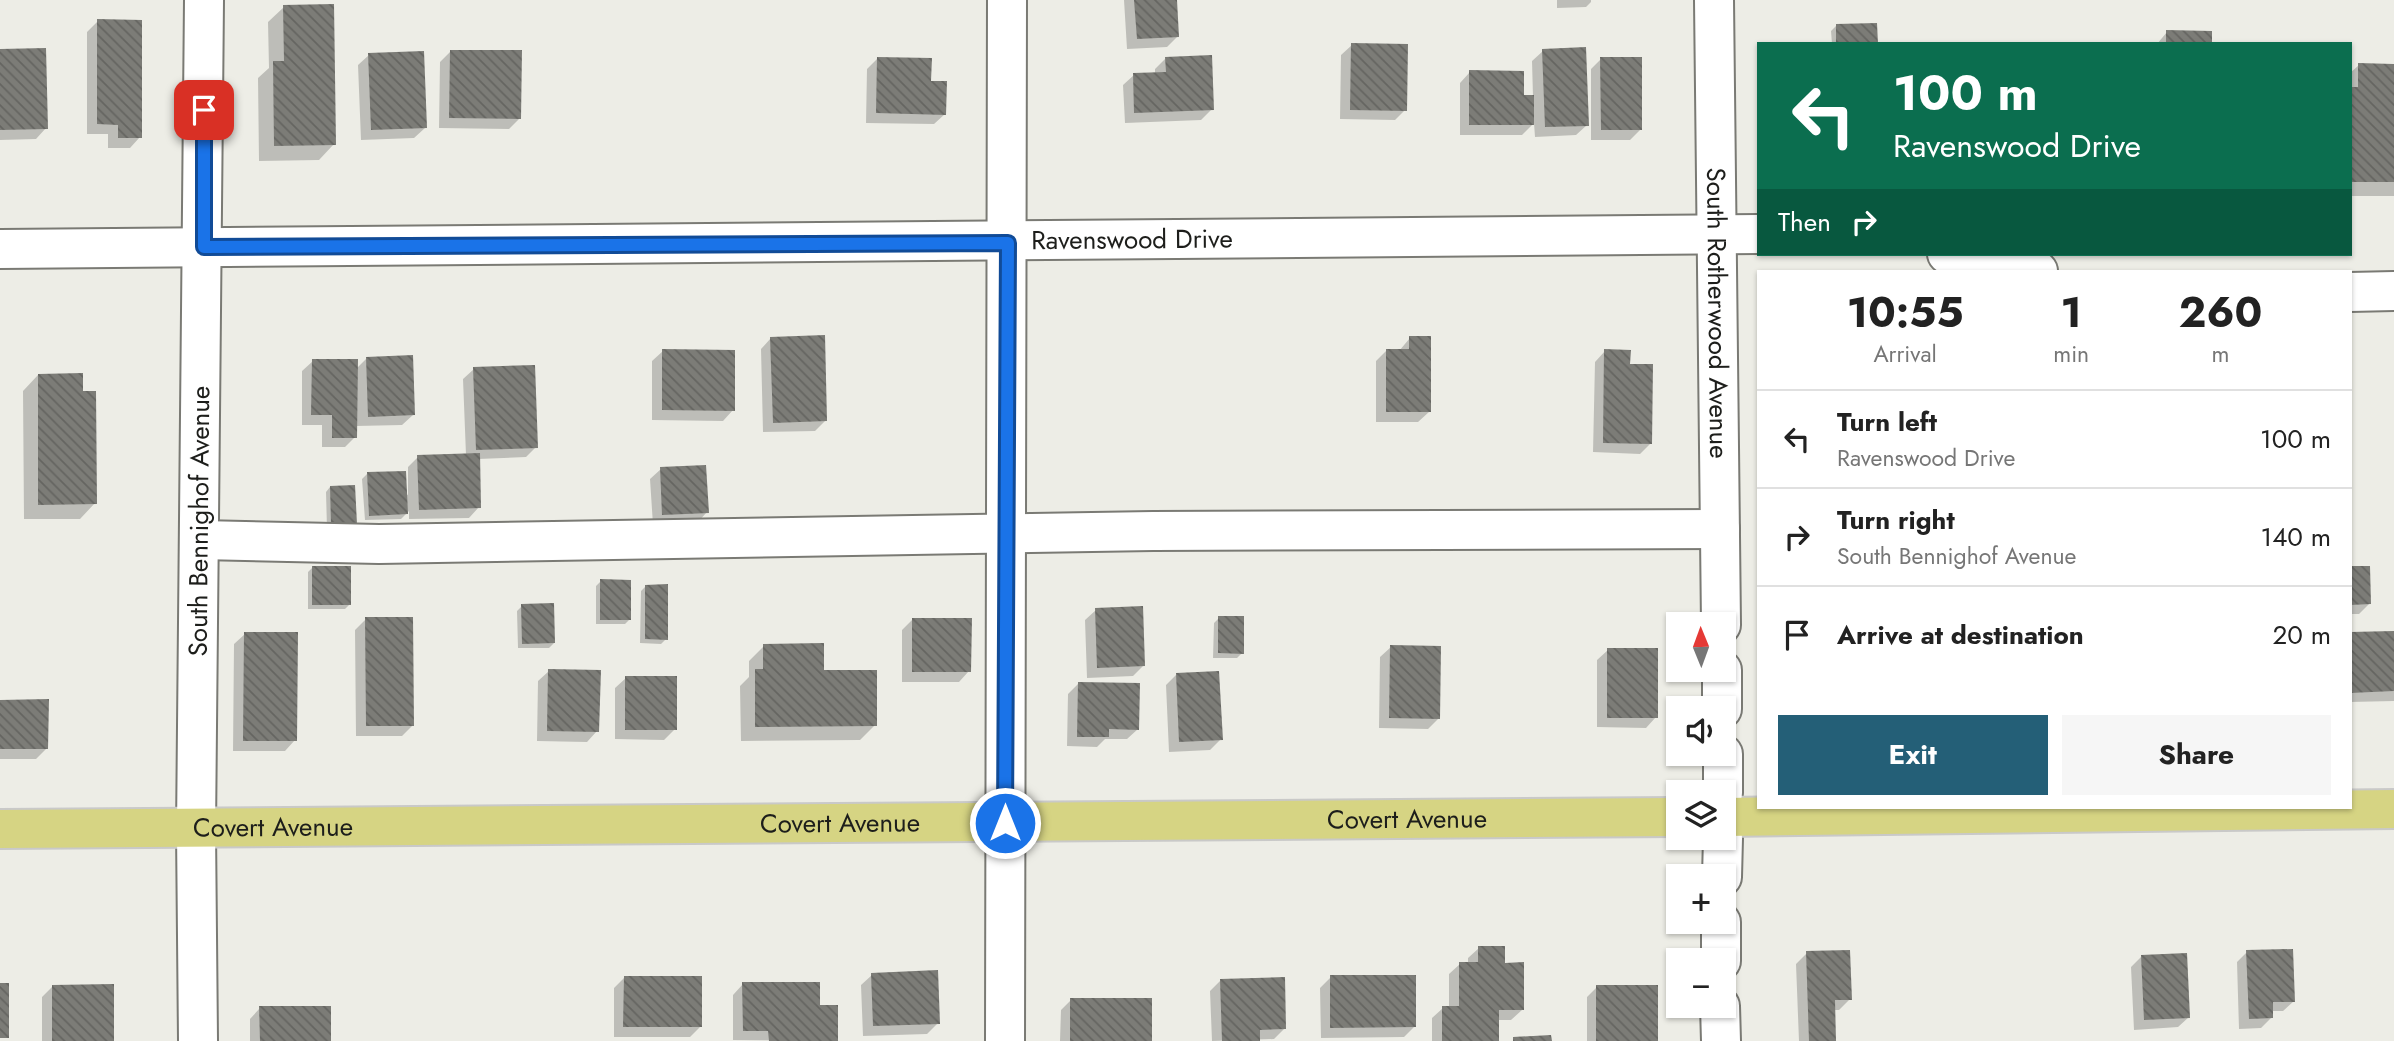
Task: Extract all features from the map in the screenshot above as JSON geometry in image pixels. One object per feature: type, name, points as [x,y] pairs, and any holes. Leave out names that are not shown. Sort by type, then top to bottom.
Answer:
[{"type":"main road","points":[[1736,817],[2394,809]]},
{"type":"main road","name":"Covert Avenue","points":[[0,829],[196,830],[1666,817]]},
{"type":"street","name":"South Bennighof Avenue","points":[[198,1041],[196,830],[204,247],[204,0]]},
{"type":"street","points":[[1005,1041],[1007,0]]},
{"type":"street","name":"South Rotherwood Avenue","points":[[1714,0],[1721,612]]},
{"type":"street","name":"Ravenswood Drive","points":[[0,249],[1008,243],[1757,234]]},
{"type":"street","points":[[1958,256],[2033,270]]},
{"type":"street","points":[[2352,292],[2394,291]]},
{"type":"street","points":[[201,540],[379,544],[1006,533],[1720,529]]},
{"type":"street","points":[[1720,1018],[1721,1041]]},
{"type":"building","points":[[1134,0],[1177,0],[1179,37],[1137,39]]},
{"type":"building","points":[[334,4],[336,145],[274,146],[273,61],[284,61],[283,5]]},
{"type":"building","points":[[97,19],[142,20],[142,138],[118,138],[118,125],[97,124]]},
{"type":"building","points":[[1877,23],[1878,42],[1836,42],[1836,24]]},
{"type":"building","points":[[2166,30],[2212,31],[2212,42],[2166,42]]},
{"type":"building","points":[[1351,43],[1408,44],[1407,111],[1350,110]]},
{"type":"building","points":[[1586,47],[1589,126],[1545,127],[1542,49]]},
{"type":"building","points":[[46,48],[48,129],[0,130],[0,49]]},
{"type":"building","points":[[450,50],[522,50],[521,119],[449,118]]},
{"type":"building","points":[[424,51],[427,128],[371,130],[368,53]]},
{"type":"building","points":[[1212,55],[1214,110],[1134,113],[1133,73],[1166,72],[1165,57]]},
{"type":"building","points":[[877,57],[932,58],[931,81],[947,81],[946,115],[876,113]]},
{"type":"building","points":[[1600,57],[1642,57],[1642,130],[1601,130]]},
{"type":"building","points":[[2358,63],[2394,64],[2394,182],[2352,182],[2352,87],[2358,87]]},
{"type":"building","points":[[1469,70],[1524,71],[1524,95],[1534,95],[1534,125],[1469,125]]},
{"type":"building","points":[[825,335],[827,421],[773,423],[770,337]]},
{"type":"building","points":[[1409,336],[1431,336],[1431,412],[1386,412],[1386,349],[1409,349]]},
{"type":"building","points":[[662,349],[735,350],[735,411],[662,410]]},
{"type":"building","points":[[1604,349],[1631,350],[1630,364],[1653,364],[1652,444],[1603,443]]},
{"type":"building","points":[[413,355],[415,415],[368,417],[366,357]]},
{"type":"building","points":[[312,359],[358,359],[357,438],[332,438],[332,415],[311,415]]},
{"type":"building","points":[[535,365],[538,448],[476,450],[473,367]]},
{"type":"building","points":[[83,373],[83,391],[96,391],[97,504],[38,505],[38,374]]},
{"type":"building","points":[[480,453],[481,508],[419,510],[417,455]]},
{"type":"building","points":[[706,465],[709,513],[662,515],[660,467]]},
{"type":"building","points":[[406,471],[408,514],[369,516],[367,472]]},
{"type":"building","points":[[355,485],[357,524],[331,525],[330,486]]},
{"type":"building","points":[[312,566],[351,566],[351,605],[312,605]]},
{"type":"building","points":[[2352,566],[2370,566],[2371,604],[2352,605]]},
{"type":"building","points":[[600,579],[631,580],[631,620],[600,620]]},
{"type":"building","points":[[668,584],[668,640],[645,639],[645,585]]},
{"type":"building","points":[[554,603],[555,643],[522,644],[521,604]]},
{"type":"building","points":[[1143,606],[1145,666],[1097,668],[1095,608]]},
{"type":"building","points":[[1218,616],[1244,616],[1244,654],[1218,653]]},
{"type":"building","points":[[365,617],[413,617],[414,726],[366,726]]},
{"type":"building","points":[[912,618],[972,618],[971,672],[912,672]]},
{"type":"building","points":[[2394,631],[2394,691],[2352,693],[2352,632]]},
{"type":"building","points":[[244,632],[298,632],[297,741],[243,741]]},
{"type":"building","points":[[824,643],[824,670],[877,670],[877,726],[755,727],[755,669],[763,669],[763,644]]},
{"type":"building","points":[[1390,645],[1441,646],[1440,719],[1389,718]]},
{"type":"building","points":[[1607,648],[1658,648],[1658,718],[1607,718]]},
{"type":"building","points":[[548,669],[601,670],[599,732],[547,731]]},
{"type":"building","points":[[1219,671],[1223,740],[1179,742],[1176,673]]},
{"type":"building","points":[[625,676],[677,676],[677,730],[625,730]]},
{"type":"building","points":[[1078,682],[1140,683],[1139,730],[1109,729],[1109,737],[1077,737]]},
{"type":"building","points":[[49,699],[48,749],[0,749],[0,700]]},
{"type":"building","points":[[1478,946],[1505,946],[1505,963],[1524,962],[1524,1010],[1499,1010],[1499,1041],[1442,1041],[1442,1006],[1459,1006],[1459,962],[1478,962]]},
{"type":"building","points":[[2293,949],[2295,1002],[2273,1002],[2273,1018],[2249,1019],[2246,950]]},
{"type":"building","points":[[1850,950],[1852,1000],[1835,1000],[1836,1041],[1809,1041],[1806,951]]},
{"type":"building","points":[[2187,953],[2190,1018],[2144,1020],[2141,955]]},
{"type":"building","points":[[938,970],[940,1024],[873,1026],[871,973]]},
{"type":"building","points":[[1330,975],[1416,975],[1416,1027],[1330,1028]]},
{"type":"building","points":[[624,976],[702,976],[702,1027],[623,1027]]},
{"type":"building","points":[[1285,977],[1286,1029],[1260,1030],[1260,1041],[1222,1041],[1220,979]]},
{"type":"building","points":[[742,982],[820,982],[820,1005],[838,1005],[838,1041],[769,1041],[768,1031],[743,1031]]},
{"type":"building","points":[[0,983],[9,983],[9,1038],[0,1038]]},
{"type":"building","points":[[114,984],[114,1041],[52,1041],[52,985]]},
{"type":"building","points":[[1596,985],[1658,985],[1658,1041],[1596,1041]]},
{"type":"building","points":[[1070,998],[1152,998],[1152,1041],[1070,1041]]},
{"type":"building","points":[[259,1006],[331,1006],[331,1041],[260,1041]]},
{"type":"building","points":[[1551,1035],[1552,1041],[1513,1041],[1513,1037]]},
{"type":"route","points":[[204,110],[204,247],[1008,243],[1005,823]]}]
